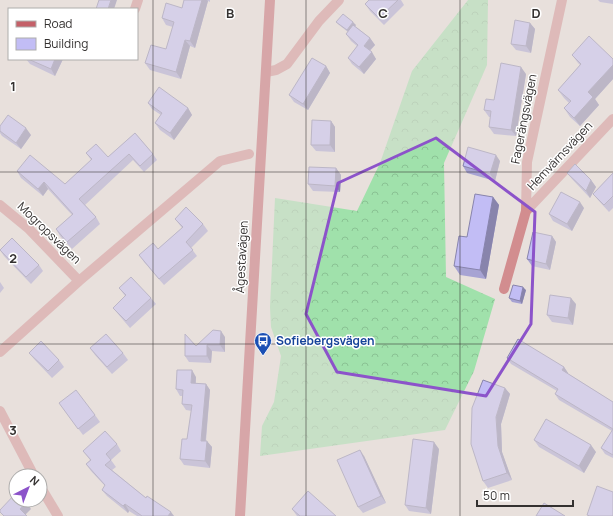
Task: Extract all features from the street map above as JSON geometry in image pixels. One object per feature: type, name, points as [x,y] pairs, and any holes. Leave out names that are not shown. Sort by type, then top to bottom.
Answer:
[{"type":"main road","name":"Ågestavägen","points":[[240,516],[270,0]]},
{"type":"street","points":[[266,72],[276,70],[287,64],[319,21],[339,0]]},
{"type":"street","name":"Fagerängsvägen","points":[[504,289],[526,211],[527,162],[562,0]]},
{"type":"street","name":"Hemvärnsvägen","points":[[526,211],[613,119]]},
{"type":"street","points":[[0,352],[79,281],[220,161],[249,154]]},
{"type":"street","name":"Mogropsvägen","points":[[0,205],[29,229],[79,281]]},
{"type":"street","points":[[0,410],[30,468]]},
{"type":"street","points":[[48,499],[58,516]]},
{"type":"highlighted area","points":[[436,138],[535,212],[531,324],[486,396],[337,372],[306,314],[338,183]]},
{"type":"green space","points":[[468,0],[488,0],[487,65],[444,163],[446,277],[495,299],[474,371],[445,430],[260,456],[262,426],[274,402],[281,356],[271,327],[270,307],[275,198],[357,211],[380,163],[412,71]]},
{"type":"building","points":[[99,0],[111,0],[108,8],[96,8]]},
{"type":"building","points":[[184,0],[202,0],[190,41],[185,40],[176,72],[145,63],[151,45],[166,49],[174,22],[162,18],[166,3],[182,8]]},
{"type":"building","points":[[369,0],[398,0],[379,18],[365,4]]},
{"type":"building","points":[[343,14],[353,22],[347,30],[336,22]]},
{"type":"building","points":[[515,20],[530,23],[526,46],[511,44]]},
{"type":"building","points":[[353,25],[370,38],[364,46],[372,52],[359,67],[348,58],[358,45],[346,34]]},
{"type":"building","points":[[589,36],[613,59],[613,65],[588,92],[593,97],[574,118],[564,108],[571,101],[558,90],[581,64],[572,55]]},
{"type":"building","points":[[312,58],[326,66],[303,104],[289,95]]},
{"type":"building","points":[[30,60],[55,60],[51,69]]},
{"type":"building","points":[[501,63],[521,67],[511,130],[489,127],[491,111],[484,110],[486,99],[494,100]]},
{"type":"building","points":[[159,87],[188,108],[170,133],[155,123],[162,113],[148,103]]},
{"type":"building","points":[[8,115],[26,128],[16,143],[0,131],[0,126]]},
{"type":"building","points":[[312,120],[331,121],[330,145],[311,145]]},
{"type":"building","points":[[135,133],[153,154],[140,166],[129,154],[79,199],[96,217],[67,242],[56,229],[73,214],[44,182],[38,189],[17,171],[30,155],[65,184],[92,159],[86,153],[96,144],[108,157]]},
{"type":"building","points":[[468,147],[496,155],[490,174],[463,166]]},
{"type":"building","points":[[575,164],[591,180],[586,191],[567,173]]},
{"type":"building","points":[[309,167],[336,168],[335,186],[308,184]]},
{"type":"building","points":[[613,173],[613,196],[604,205],[593,194]]},
{"type":"building","points":[[561,192],[580,202],[567,224],[549,214]]},
{"type":"building","points":[[475,194],[493,197],[480,270],[454,266],[459,236],[467,237]]},
{"type":"building","points":[[186,207],[203,224],[186,242],[193,250],[159,279],[139,255],[153,243],[158,249],[183,227],[175,219]]},
{"type":"building","points":[[533,232],[552,236],[546,264],[527,259]]},
{"type":"building","points":[[12,238],[39,265],[26,277],[0,250]]},
{"type":"building","points":[[131,277],[151,298],[126,321],[113,308],[126,295],[119,288]]},
{"type":"building","points":[[513,285],[523,287],[520,301],[509,298]]},
{"type":"building","points":[[550,295],[571,298],[568,318],[547,315]]},
{"type":"building","points":[[213,330],[221,331],[220,345],[207,345],[207,356],[185,356],[185,334],[196,346]]},
{"type":"building","points":[[106,334],[123,353],[107,367],[90,348]]},
{"type":"building","points":[[518,339],[564,367],[562,370],[613,402],[613,429],[555,394],[558,389],[507,358]]},
{"type":"building","points":[[41,341],[59,360],[48,371],[29,353]]},
{"type":"building","points":[[177,370],[192,370],[191,383],[206,384],[201,441],[207,441],[205,461],[180,459],[182,439],[187,439],[192,405],[182,404],[183,390],[176,389]]},
{"type":"building","points":[[483,380],[505,388],[496,417],[498,446],[507,473],[483,481],[471,444],[472,408]]},
{"type":"building","points":[[76,390],[95,415],[78,429],[59,403]]},
{"type":"building","points":[[546,419],[591,445],[579,466],[534,440]]},
{"type":"building","points":[[613,429],[613,455],[601,448]]},
{"type":"building","points":[[105,431],[117,444],[106,454],[111,460],[105,465],[146,498],[147,496],[171,512],[168,516],[142,516],[125,504],[123,506],[102,490],[105,485],[86,464],[91,460],[83,451]]},
{"type":"building","points":[[413,439],[434,442],[426,508],[405,505]]},
{"type":"building","points":[[360,450],[381,496],[358,507],[337,460]]},
{"type":"building","points":[[597,486],[613,492],[613,516],[587,515]]},
{"type":"building","points":[[308,491],[336,516],[300,516],[292,509]]},
{"type":"building","points":[[8,502],[8,508],[21,508],[20,509],[27,516],[4,516],[0,510]]},
{"type":"building","points":[[544,503],[565,516],[536,516]]},
{"type":"place","name":"Sofiebergsvägen","points":[[263,356]]}]
